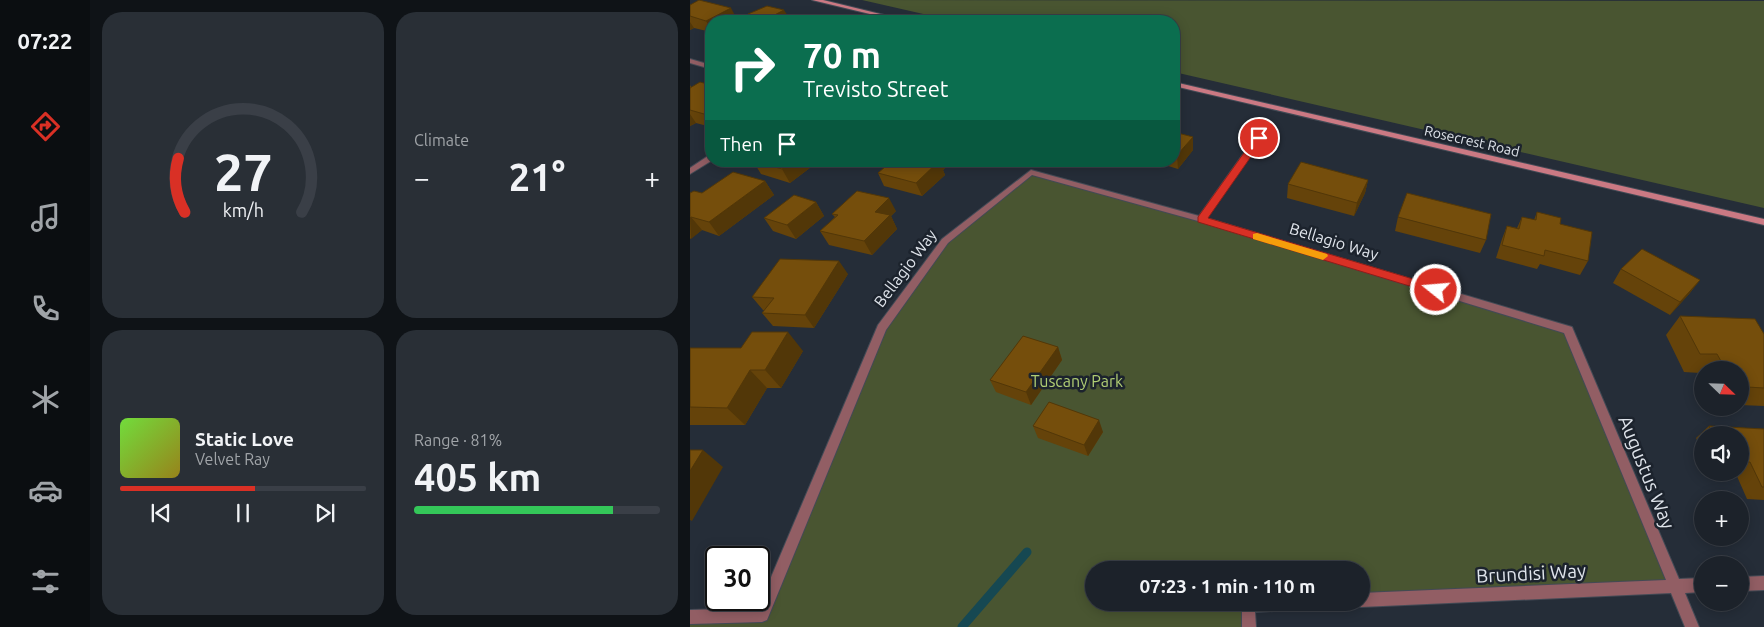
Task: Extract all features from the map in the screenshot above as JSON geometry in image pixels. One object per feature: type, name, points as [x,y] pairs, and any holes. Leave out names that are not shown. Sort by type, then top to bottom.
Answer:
[{"type":"main road","points":[[815,0],[880,15]]},
{"type":"main road","name":"Rosecrest Road","points":[[1180,85],[1764,222]]},
{"type":"street","points":[[690,61],[705,65]]},
{"type":"street","points":[[1201,219],[1259,138]]},
{"type":"street","points":[[690,172],[705,162]]},
{"type":"street","name":"Bellagio Way","points":[[690,616],[762,615],[882,328],[945,241],[1032,172],[1201,219],[1568,330]]},
{"type":"street","name":"Augustus Way","points":[[1568,330],[1692,627]]},
{"type":"street","points":[[1749,584],[1764,584]]},
{"type":"street","name":"Brundisi Way","points":[[1370,600],[1694,585]]},
{"type":"street","points":[[1248,611],[1249,627]]},
{"type":"green space","points":[[862,0],[1764,1],[1764,208],[1180,73],[1180,15],[928,15]]},
{"type":"green space","name":"Tuscany Park","points":[[1031,172],[1201,219],[1568,330],[1674,585],[1370,600],[1370,561],[1085,561],[1085,611],[1248,611],[1249,627],[690,627],[690,617],[762,615],[764,611],[770,611],[770,596],[882,328],[945,241]]},
{"type":"building","points":[[699,0],[731,8],[718,15],[705,15],[705,21],[690,16],[690,5]]},
{"type":"building","points":[[767,6],[784,10],[775,15],[748,14]]},
{"type":"building","points":[[700,82],[705,83],[704,114],[690,110],[690,88]]},
{"type":"building","points":[[1180,134],[1193,137],[1180,152]]},
{"type":"building","points":[[1301,162],[1368,180],[1357,203],[1288,184]]},
{"type":"building","points":[[885,167],[933,167],[916,183],[878,173]]},
{"type":"building","points":[[733,172],[765,181],[709,222],[690,218],[690,193],[694,191],[702,193]]},
{"type":"building","points":[[857,191],[889,198],[875,212],[890,215],[864,241],[820,231],[838,215],[832,214]]},
{"type":"building","points":[[1407,193],[1491,214],[1486,240],[1398,217]]},
{"type":"building","points":[[794,195],[816,202],[787,225],[764,218]]},
{"type":"building","points":[[1537,212],[1561,218],[1560,224],[1592,232],[1588,261],[1545,250],[1544,256],[1502,245],[1507,226],[1519,229],[1522,217],[1536,220]]},
{"type":"building","points":[[1642,249],[1700,280],[1680,302],[1621,269]]},
{"type":"building","points":[[780,259],[839,261],[805,315],[762,313],[774,298],[752,297]]},
{"type":"building","points":[[1680,316],[1755,319],[1764,334],[1764,388],[1749,387],[1749,361],[1721,361],[1717,354],[1700,354]]},
{"type":"building","points":[[752,332],[788,332],[765,370],[750,370],[727,408],[690,407],[690,348],[741,348]]},
{"type":"building","points":[[1023,336],[1058,347],[1026,392],[990,380]]},
{"type":"building","points":[[1049,402],[1099,420],[1084,445],[1033,426]]},
{"type":"building","points":[[1749,428],[1764,429],[1764,487],[1762,487],[1750,462]]},
{"type":"building","points":[[690,450],[703,450],[690,471]]},
{"type":"waterway","points":[[962,627],[1027,552]]},
{"type":"slow traffic","points":[[1257,236],[1323,256]]},
{"type":"route","points":[[1259,138],[1201,219],[1436,290]]}]
